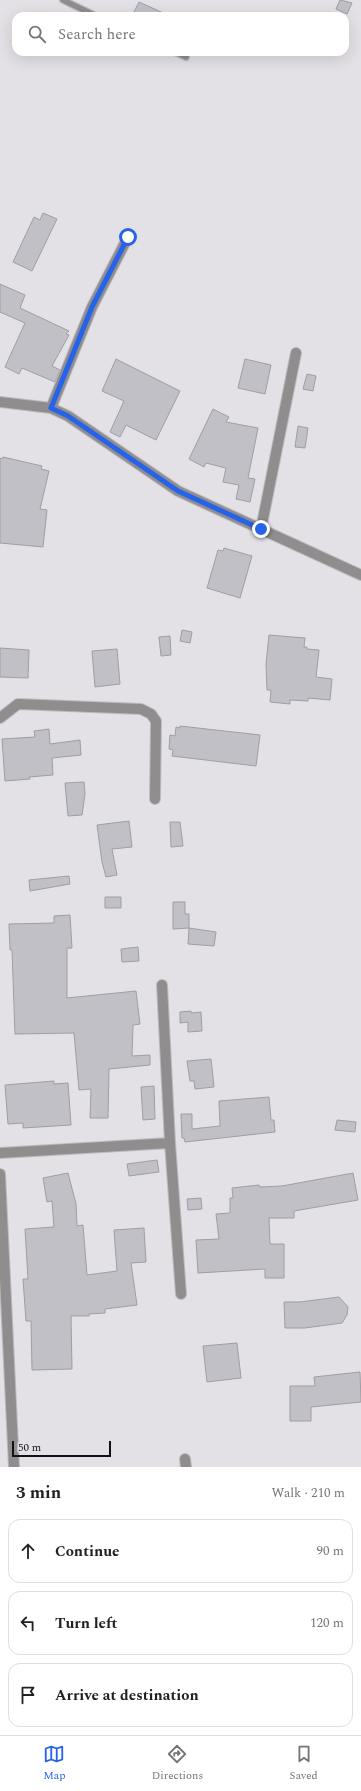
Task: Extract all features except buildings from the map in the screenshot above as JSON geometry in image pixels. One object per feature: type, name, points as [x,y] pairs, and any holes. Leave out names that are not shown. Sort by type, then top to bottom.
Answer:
[{"type":"street","points":[[51,408],[92,307],[128,237]]},
{"type":"street","points":[[261,529],[296,353]]},
{"type":"street","points":[[1,406],[51,408],[68,416],[178,491],[361,575]]},
{"type":"street","points":[[0,718],[18,704],[141,709],[151,714],[156,721],[155,799]]},
{"type":"street","points":[[162,985],[170,1143],[181,1294]]},
{"type":"street","points":[[0,1154],[170,1143]]},
{"type":"street","points":[[0,1174],[14,1467]]},
{"type":"lane","points":[[63,0],[88,12]]},
{"type":"route","points":[[128,237],[92,307],[51,408],[68,416],[178,491],[261,529]]}]
